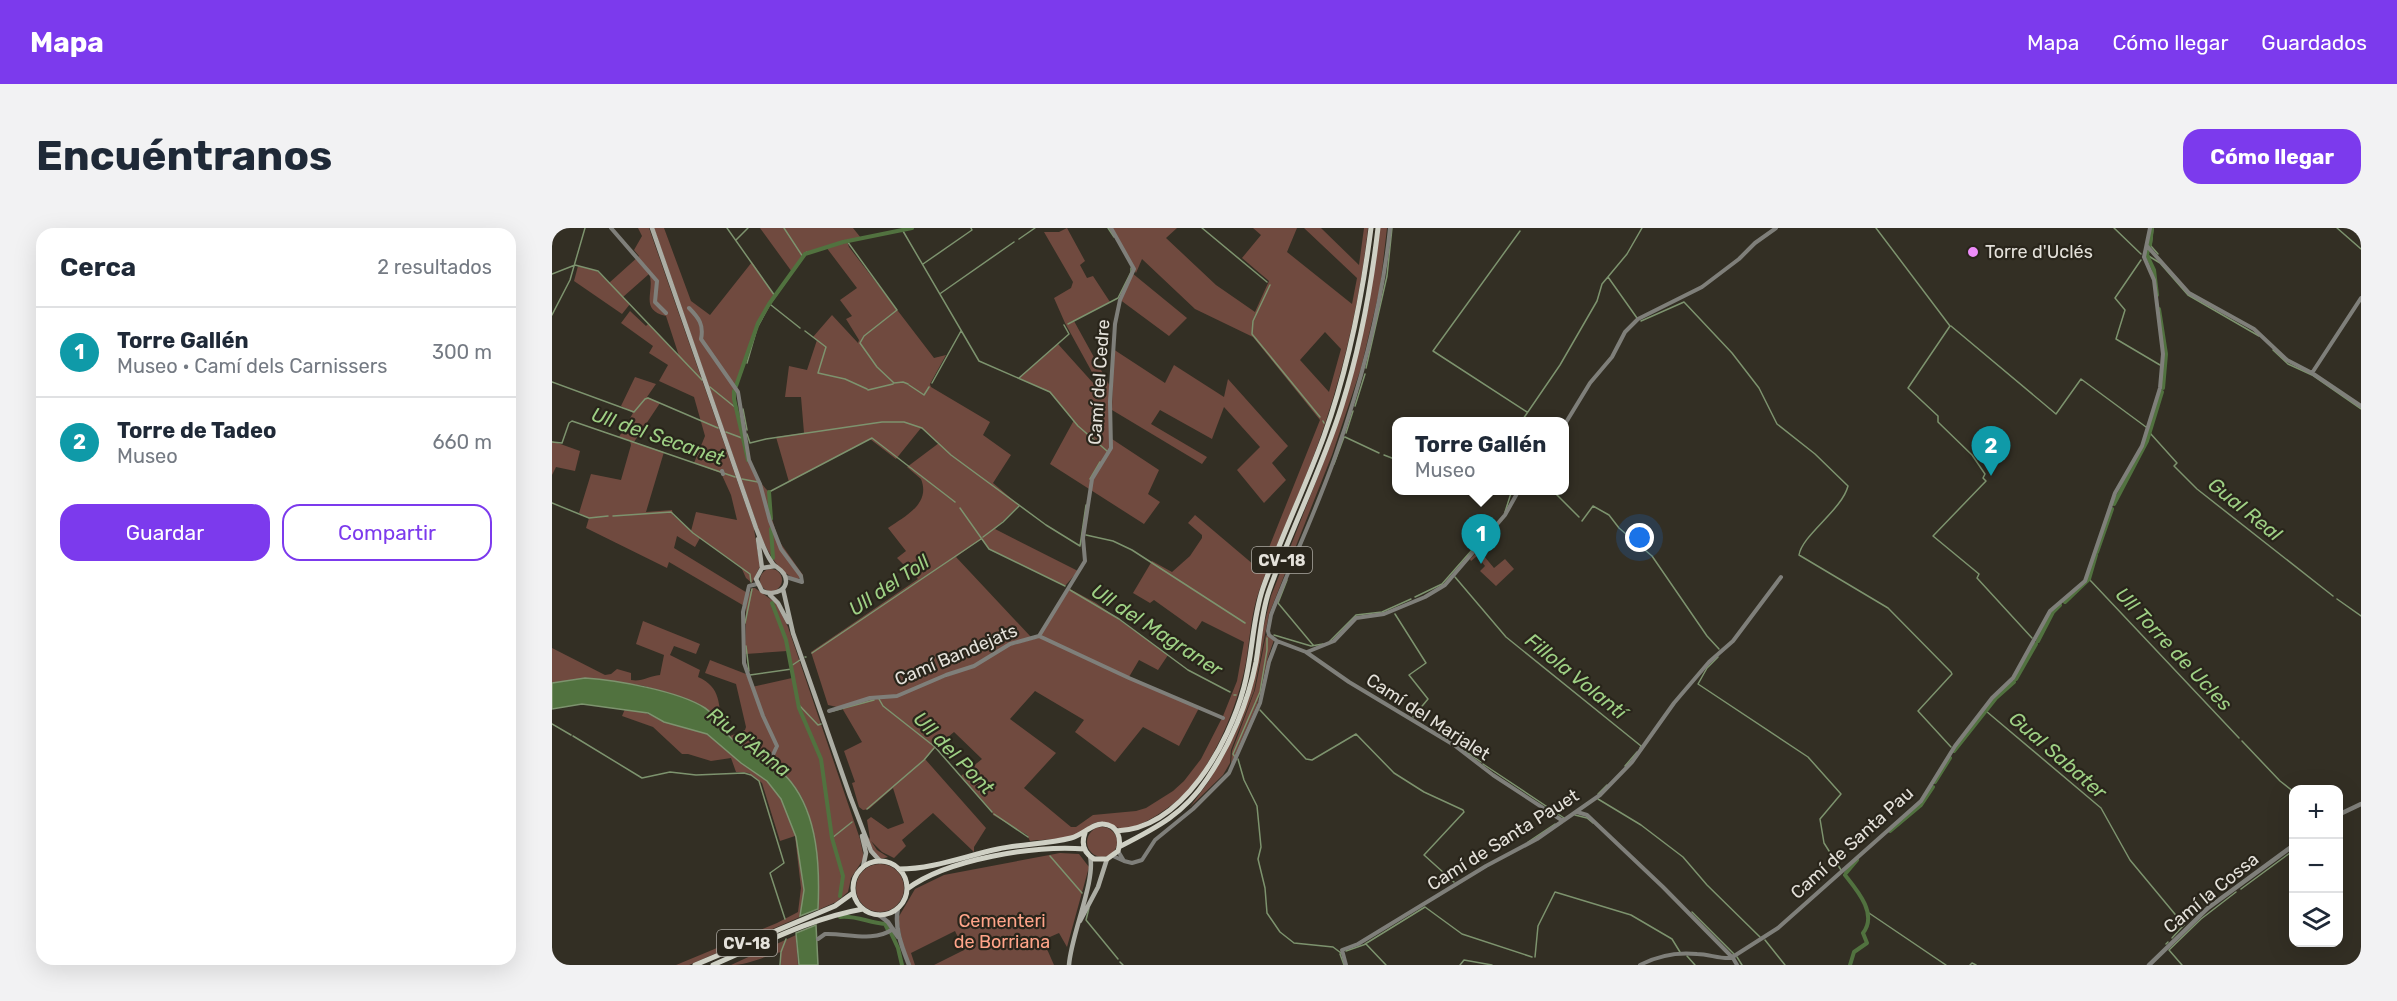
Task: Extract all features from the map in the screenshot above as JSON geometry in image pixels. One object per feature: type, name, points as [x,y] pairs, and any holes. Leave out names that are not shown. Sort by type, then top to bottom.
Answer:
[{"type":"main road","points":[[652,228],[756,528],[768,556],[784,576],[793,633]]},
{"type":"main road","name":"CV-18","points":[[880,861],[890,863],[899,869],[929,867],[997,849],[1064,840],[1085,833],[1098,824],[1108,825],[1116,831],[1128,830],[1161,816],[1182,800],[1203,776],[1237,708],[1250,661],[1254,623],[1263,589],[1324,437],[1341,381],[1360,296],[1371,228]]},
{"type":"main road","name":"CV-18","points":[[1114,853],[1167,821],[1197,793],[1217,763],[1242,711],[1250,689],[1269,591],[1342,405],[1368,297],[1378,228]]},
{"type":"main road","points":[[756,528],[762,568],[757,575],[757,584],[762,591],[778,603],[793,633],[850,796],[872,851],[880,861],[863,867]]},
{"type":"main road","points":[[762,568],[775,566]]},
{"type":"main road","points":[[770,595],[784,587]]},
{"type":"main road","points":[[850,796],[865,849],[866,858],[856,876],[853,894],[863,909],[879,915],[889,914],[898,908],[904,900],[907,889],[905,879],[899,869]]},
{"type":"main road","points":[[1073,940],[1085,909],[1098,887],[1120,838],[1116,831]]},
{"type":"main road","points":[[1085,833],[1083,841],[1090,856],[1098,860],[1114,853]]},
{"type":"main road","points":[[907,889],[937,873],[995,857],[1054,848],[1085,849]]},
{"type":"main road","points":[[1069,965],[1073,940],[1091,873],[1090,856]]},
{"type":"main road","name":"CV-18","points":[[695,965],[835,906],[853,894]]},
{"type":"main road","name":"CV-18","points":[[713,965],[816,921],[838,913],[863,909]]},
{"type":"street","points":[[611,228],[657,281],[655,302],[666,314]]},
{"type":"street","name":"Camí del Cedre","points":[[1039,636],[1068,586],[1084,564],[1083,538],[1092,480],[1111,448],[1110,402],[1115,324],[1120,300],[1134,269],[1111,228]]},
{"type":"street","points":[[1114,853],[1124,861],[1132,863],[1142,861],[1155,840],[1193,809],[1229,773],[1260,703],[1276,641],[1268,631],[1271,615],[1336,455],[1363,373],[1382,291],[1390,228]]},
{"type":"street","points":[[1569,417],[1590,383],[1612,357],[1625,333],[1637,320],[1702,287],[1776,228]]},
{"type":"street","name":"Camí de Santa Pau","points":[[1733,958],[1778,928],[1921,801],[1955,746],[1992,698],[2013,678],[2050,611],[2085,581],[2115,493],[2142,446],[2160,388],[2163,354],[2154,280],[2144,257],[2150,228]]},
{"type":"street","points":[[2147,245],[2189,293],[2254,329],[2287,360],[2312,373],[2361,406]]},
{"type":"street","points":[[2312,373],[2361,298]]},
{"type":"street","points":[[689,308],[699,318],[702,326],[701,339],[738,392],[749,460],[760,484],[770,521],[781,549],[801,576],[802,582]]},
{"type":"street","points":[[1306,652],[1334,641],[1356,618],[1384,614],[1425,597],[1445,585],[1505,515],[1516,495]]},
{"type":"street","points":[[784,576],[802,582]]},
{"type":"street","name":"Camí de Santa Pauet","points":[[1346,965],[1342,950],[1358,944],[1563,821],[1600,795],[1632,762],[1674,703],[1709,662],[1733,641],[1780,577]]},
{"type":"street","points":[[784,587],[802,582]]},
{"type":"street","points":[[757,584],[749,586],[743,612],[744,663],[763,716],[777,746],[771,759]]},
{"type":"street","name":"Camí Bandejats","points":[[829,711],[870,698],[897,696],[939,677],[974,666],[1010,644],[1039,636],[1223,718]]},
{"type":"street","name":"Camí del Marjalet","points":[[1276,641],[1306,652],[1349,682],[1454,745],[1493,775],[1563,821]]},
{"type":"street","points":[[2343,813],[2361,804]]},
{"type":"street","points":[[1576,812],[1587,815],[1612,838],[1733,958],[1737,965]]},
{"type":"street","name":"Camí la Cossa","points":[[2149,965],[2208,908],[2289,849]]},
{"type":"street","points":[[898,908],[900,939],[909,965]]},
{"type":"street","points":[[879,915],[888,922],[900,939]]},
{"type":"street","points":[[818,939],[825,934],[861,937],[879,935],[893,929]]},
{"type":"street","points":[[1640,965],[1660,957],[1681,954],[1733,958]]},
{"type":"green space","points":[[638,228],[649,228],[754,529],[760,566],[752,583],[746,578],[741,567],[700,538],[695,547],[677,536],[674,548],[749,594],[752,588],[755,588],[776,603],[788,627],[860,839],[864,858],[851,878],[848,892],[836,902],[818,910],[815,841],[806,806],[788,778],[732,739],[730,736],[745,730],[746,727],[736,684],[705,673],[710,660],[746,674],[752,687],[792,678],[787,651],[745,654],[746,607],[669,562],[667,568],[586,528],[589,518],[579,513],[591,474],[621,480],[631,445],[630,441],[619,437],[633,413],[621,406],[635,377],[656,384],[647,397],[660,403],[634,442],[664,452],[646,512],[672,510],[673,515],[691,531],[696,512],[737,520],[731,495],[721,473],[694,463],[705,436],[694,397],[659,381],[668,365],[649,353],[653,346],[621,323],[630,311],[646,326],[648,324],[679,356],[666,316],[658,313],[650,304],[649,274],[623,297],[630,304],[622,314],[574,281],[578,266],[597,271],[609,283],[639,256],[634,250],[642,236]]},
{"type":"green space","points":[[654,228],[664,228],[691,301],[710,315],[752,262],[775,296],[757,326],[734,395],[744,448],[754,472],[770,493],[772,519],[779,541],[803,575],[797,580],[775,562],[761,536]]},
{"type":"green space","points":[[760,228],[853,228],[861,238],[847,241],[849,247],[934,358],[946,355],[930,384],[931,387],[990,422],[983,435],[1011,455],[993,483],[1019,505],[995,529],[1078,571],[1065,586],[989,549],[981,539],[956,557],[1031,637],[1015,641],[972,666],[896,696],[879,696],[837,707],[828,705],[811,652],[918,579],[897,558],[906,551],[888,528],[909,514],[922,496],[921,479],[907,467],[939,443],[921,428],[896,459],[870,439],[789,482],[776,437],[804,433],[801,397],[785,397],[789,366],[807,370],[817,340],[813,337],[832,315],[858,343],[859,340],[846,319],[852,316],[840,300],[857,288],[826,247],[807,252],[792,272]]},
{"type":"green space","points":[[1067,228],[1085,261],[1080,265],[1087,278],[1093,276],[1110,302],[1074,321],[1111,388],[1112,439],[1159,470],[1148,494],[1160,502],[1144,524],[1050,464],[1074,420],[1049,392],[1019,378],[1058,344],[1094,384],[1098,383],[1054,298],[1071,288],[1073,282],[1044,232],[1059,232]]},
{"type":"green space","points":[[1109,228],[1177,228],[1166,238],[1216,285],[1255,312],[1269,281],[1242,258],[1261,235],[1253,228],[1297,228],[1287,252],[1352,304],[1357,278],[1304,228],[1321,228],[1359,265],[1364,228],[1368,228],[1355,310],[1335,391],[1311,463],[1256,600],[1246,662],[1230,717],[1203,771],[1179,799],[1151,819],[1126,828],[1098,822],[1073,835],[1030,841],[1027,835],[993,815],[961,776],[982,759],[954,732],[925,759],[986,828],[974,847],[974,852],[933,813],[902,840],[906,846],[894,858],[882,852],[871,841],[877,850],[888,857],[881,859],[874,853],[867,836],[870,839],[867,820],[871,817],[888,829],[904,823],[893,788],[869,809],[863,810],[859,807],[852,783],[855,782],[844,751],[862,742],[842,708],[870,699],[888,698],[962,671],[1005,647],[1038,638],[1068,588],[1096,603],[1168,655],[1158,670],[1139,660],[1129,677],[1199,708],[1179,746],[1143,727],[1115,762],[1075,732],[1084,720],[1035,691],[1010,719],[1056,753],[1024,788],[1071,827],[1076,827],[1093,815],[1146,808],[1173,791],[1201,759],[1223,716],[1237,681],[1244,642],[1202,621],[1196,630],[1154,600],[1150,603],[1133,593],[1152,561],[1172,572],[1190,556],[1202,538],[1202,535],[1188,523],[1195,515],[1260,570],[1320,420],[1253,337],[1195,309],[1142,259],[1136,273]],"holes":[[[1325,332],[1341,349],[1329,392],[1300,360]]]},
{"type":"green space","points":[[1380,228],[1387,228],[1380,288],[1361,368],[1332,455],[1269,614],[1254,691],[1231,750],[1230,763],[1223,775],[1190,807],[1209,781],[1240,723],[1271,596],[1330,446],[1369,305]]},
{"type":"green space","points":[[1132,273],[1187,318],[1169,336],[1119,299]]},
{"type":"green space","points":[[1113,349],[1165,383],[1174,365],[1224,397],[1228,379],[1288,446],[1272,463],[1286,480],[1264,503],[1237,470],[1260,447],[1224,407],[1212,439],[1160,410],[1151,424],[1207,457],[1202,464],[1112,410]]},
{"type":"green space","points":[[552,441],[580,451],[575,471],[556,467],[552,475]]},
{"type":"green space","points":[[1479,550],[1494,568],[1505,559],[1514,569],[1496,586],[1480,571],[1485,566],[1477,556],[1471,561],[1470,559]]},
{"type":"green space","points":[[767,569],[775,569],[782,576],[782,584],[775,591],[767,591],[760,584],[760,576]]},
{"type":"green space","points":[[643,621],[700,644],[696,654],[674,646],[670,655],[700,670],[698,677],[711,686],[718,697],[722,726],[705,708],[644,686],[585,678],[552,683],[552,648],[605,675],[617,669],[631,673],[631,680],[660,675],[664,655],[636,644]]},
{"type":"green space","points":[[1266,635],[1274,640],[1257,705],[1231,764],[1232,751],[1255,690]]},
{"type":"green space","points":[[625,709],[642,711],[664,722],[707,734],[741,763],[767,781],[781,799],[796,837],[804,890],[800,917],[689,965],[676,965],[798,912],[801,888],[795,836],[780,841],[762,783],[749,773],[736,772],[731,758],[711,761],[682,754],[653,727],[622,716]]},
{"type":"green space","points":[[1102,827],[1108,828],[1116,836],[1116,848],[1108,856],[1102,857],[1096,856],[1088,848],[1087,842],[1088,836],[1096,828]]},
{"type":"green space","name":"Cementeri de Borriana","points":[[1060,853],[1079,854],[1089,867],[1067,947],[1059,933],[1043,940],[1054,965],[934,965],[964,950],[955,931],[911,953],[915,965],[910,965],[902,941],[898,918],[915,889],[944,875]]},
{"type":"green space","points":[[875,864],[885,864],[897,871],[904,883],[904,893],[897,905],[885,912],[875,912],[860,901],[856,893],[856,883],[867,868]]},
{"type":"green space","points":[[796,935],[798,965],[781,965],[781,952],[750,962],[731,965]]},
{"type":"shaded area","points":[[585,678],[647,687],[694,702],[709,711],[735,742],[764,757],[785,775],[800,795],[812,826],[817,859],[818,909],[800,916],[804,890],[796,837],[781,799],[767,781],[741,763],[707,734],[664,722],[648,713],[582,704],[552,709],[552,683]]},
{"type":"shaded area","points":[[816,925],[818,965],[799,965],[796,933]]},
{"type":"waterway","points":[[552,315],[570,280],[585,228]]},
{"type":"waterway","points":[[727,228],[775,296]]},
{"type":"waterway","points":[[736,240],[748,228]]},
{"type":"waterway","points":[[784,228],[803,257]]},
{"type":"waterway","points":[[736,386],[758,323],[805,254],[843,242],[912,228]]},
{"type":"waterway","points":[[923,264],[972,230],[971,228]]},
{"type":"waterway","points":[[1019,239],[1035,228]]},
{"type":"waterway","points":[[1108,228],[1114,237]]},
{"type":"waterway","points":[[1202,228],[1267,282]]},
{"type":"waterway","points":[[1366,368],[1387,276],[1392,228]]},
{"type":"waterway","points":[[1524,417],[1560,365],[1597,301],[1602,284],[1627,254],[1642,228]]},
{"type":"waterway","points":[[1876,228],[1950,326],[1908,388],[1938,416],[1938,422],[1972,455],[1985,474],[1983,478],[1986,481],[1933,536],[1979,574],[1977,578],[2032,638]]},
{"type":"waterway","points":[[2114,228],[2141,254]]},
{"type":"waterway","points":[[2150,245],[2152,228]]},
{"type":"waterway","points":[[2153,228],[2151,246],[2158,254]]},
{"type":"waterway","points":[[2337,228],[2361,249]]},
{"type":"waterway","points":[[903,231],[979,361],[1050,392],[1078,426],[1107,451]]},
{"type":"waterway","points":[[1520,231],[1433,351],[1527,412]]},
{"type":"waterway","points":[[847,241],[897,310],[864,336],[860,343],[877,367],[894,383],[908,384]]},
{"type":"waterway","points":[[941,293],[1014,242]]},
{"type":"waterway","points":[[2148,250],[2147,255],[2154,270],[2157,295]]},
{"type":"waterway","points":[[747,363],[757,328],[770,304],[807,252]]},
{"type":"waterway","points":[[2147,255],[2160,263],[2188,295],[2259,336]]},
{"type":"waterway","points":[[2141,260],[2115,298],[2125,310],[2116,339],[2160,365]]},
{"type":"waterway","points":[[552,274],[575,265],[598,271],[702,380]]},
{"type":"waterway","points":[[1068,324],[1118,298],[1131,268]]},
{"type":"waterway","points":[[1608,277],[1637,318]]},
{"type":"waterway","points":[[1270,285],[1253,321],[1252,334],[1320,417]]},
{"type":"waterway","points":[[1641,321],[1684,302],[1732,353],[1759,388],[1777,424],[1815,454],[1848,486],[1838,504],[1807,539],[1799,555],[1888,608],[1951,672],[1952,674],[1918,711],[1951,747]]},
{"type":"waterway","points":[[771,305],[800,328]]},
{"type":"waterway","points":[[2159,309],[2166,354],[2163,388]]},
{"type":"waterway","points":[[1019,378],[1069,334],[1064,325]]},
{"type":"waterway","points":[[1951,326],[2056,414],[2081,379],[2146,427]]},
{"type":"waterway","points":[[805,331],[826,347],[818,373],[845,379],[867,389]]},
{"type":"waterway","points":[[932,383],[961,331]]},
{"type":"waterway","points":[[2273,350],[2288,364],[2312,375],[2361,409]]},
{"type":"waterway","points":[[1355,406],[1365,374]]},
{"type":"waterway","points":[[552,382],[634,412],[648,398],[718,428]]},
{"type":"waterway","points":[[868,390],[893,384]]},
{"type":"waterway","points":[[909,385],[924,395],[929,387]]},
{"type":"waterway","points":[[710,387],[736,408]]},
{"type":"waterway","points":[[734,391],[748,460]]},
{"type":"waterway","points":[[2114,504],[2147,441],[2162,392]]},
{"type":"waterway","points":[[743,409],[747,430]]},
{"type":"waterway","points":[[1346,433],[1353,411]]},
{"type":"waterway","name":"Ull del Secanet","points":[[552,442],[562,443],[569,423],[572,421],[735,477]]},
{"type":"waterway","points":[[747,434],[750,443],[882,422],[904,422],[922,428],[951,455],[1046,525],[1080,546],[1086,505]]},
{"type":"waterway","points":[[726,432],[742,438]]},
{"type":"waterway","name":"Gual Real","points":[[2150,433],[2177,463],[2174,466],[2197,489],[2333,596]]},
{"type":"waterway","points":[[1334,464],[1344,437]]},
{"type":"waterway","points":[[1345,437],[1379,453]]},
{"type":"waterway","name":"Ull del Magraner","points":[[769,492],[872,438],[955,502]]},
{"type":"waterway","points":[[1384,455],[1392,458]]},
{"type":"waterway","points":[[1090,479],[1100,462]]},
{"type":"waterway","name":"Ull del Secanet","points":[[742,479],[758,482]]},
{"type":"waterway","points":[[769,492],[771,519]]},
{"type":"waterway","points":[[1505,512],[1510,495]]},
{"type":"waterway","points":[[1557,495],[1579,517]]},
{"type":"waterway","points":[[552,503],[589,518],[608,516]]},
{"type":"waterway","name":"Ull del Toll","points":[[983,537],[1019,506]]},
{"type":"waterway","points":[[1582,521],[1593,506],[1609,515],[1619,528],[1652,556],[1707,636],[1719,649]]},
{"type":"waterway","name":"Ull del Magraner","points":[[960,508],[989,549],[1065,586]]},
{"type":"waterway","points":[[2097,552],[2112,509]]},
{"type":"waterway","points":[[613,516],[671,512],[693,533],[750,574],[751,582]]},
{"type":"waterway","points":[[1415,597],[1442,584],[1494,525]]},
{"type":"waterway","points":[[771,529],[773,558]]},
{"type":"waterway","points":[[1086,535],[1113,541],[1132,550],[1245,623]]},
{"type":"waterway","name":"Ull del Toll","points":[[812,653],[981,539]]},
{"type":"waterway","points":[[2065,602],[2089,579],[2096,555]]},
{"type":"waterway","name":"Fillola Volantí","points":[[1455,577],[1506,637],[1641,746],[1640,748]]},
{"type":"waterway","name":"Ull Torre de Ucles","points":[[2089,579],[2239,738]]},
{"type":"waterway","points":[[1287,580],[1278,603],[1313,645]]},
{"type":"waterway","points":[[745,623],[752,589]]},
{"type":"waterway","name":"Ull del Magraner","points":[[1070,590],[1119,619],[1188,670],[1230,692]]},
{"type":"waterway","points":[[1330,641],[1356,615],[1382,612],[1411,599]]},
{"type":"waterway","name":"Gual Real","points":[[2337,599],[2361,616]]},
{"type":"waterway","points":[[772,603],[786,640],[799,708],[821,759],[832,838],[843,876],[840,896]]},
{"type":"waterway","points":[[2038,641],[2053,612],[2060,605]]},
{"type":"waterway","points":[[1395,614],[1426,663],[1409,675],[1428,699],[1413,717]]},
{"type":"waterway","points":[[1274,635],[1311,646],[1323,644]]},
{"type":"waterway","points":[[1235,757],[1233,754],[1260,692],[1267,638]]},
{"type":"waterway","points":[[2016,679],[2036,644]]},
{"type":"waterway","points":[[746,646],[749,671]]},
{"type":"waterway","points":[[1718,657],[1707,668],[1698,684],[1808,757],[1841,794],[1820,819],[1824,843],[1841,870]]},
{"type":"waterway","name":"Ull del Toll","points":[[791,666],[800,660]]},
{"type":"waterway","points":[[750,675],[792,669]]},
{"type":"waterway","points":[[1954,751],[1996,698],[2014,682]]},
{"type":"waterway","name":"Ull del Pont","points":[[879,699],[883,706],[935,747],[992,812]]},
{"type":"waterway","name":"Ull del Pont","points":[[833,711],[874,700]]},
{"type":"waterway","name":"Ull del Pont","points":[[799,705],[818,725],[821,724]]},
{"type":"waterway","name":"Ull del Magraner","points":[[1260,710],[1306,759],[1312,760],[1356,734],[1394,773],[1424,792],[1463,810],[1464,812],[1424,855],[1454,882]]},
{"type":"waterway","name":"Gual Sabater","points":[[1986,711],[2101,808],[2130,860],[2184,925],[2172,938]]},
{"type":"waterway","points":[[552,724],[571,735]]},
{"type":"waterway","points":[[573,736],[642,778],[670,772],[696,775],[744,773],[759,781],[784,863],[770,873],[785,919]]},
{"type":"waterway","name":"Ull Torre de Ucles","points":[[2242,741],[2289,788]]},
{"type":"waterway","points":[[867,809],[924,760],[934,748]]},
{"type":"waterway","points":[[1462,749],[1481,762]]},
{"type":"waterway","name":"Fillola Volantí","points":[[1625,766],[1637,752]]},
{"type":"waterway","points":[[1935,782],[1950,758]]},
{"type":"waterway","points":[[1238,759],[1244,780],[1257,806],[1261,847],[1258,859],[1265,888],[1267,913],[1280,932],[1294,943],[1333,947],[1341,953]]},
{"type":"waterway","points":[[1483,764],[1564,818]]},
{"type":"waterway","name":"Fillola Volantí","points":[[1598,794],[1607,785]]},
{"type":"waterway","points":[[1890,831],[1921,805],[1933,787]]},
{"type":"waterway","name":"Fillola Volantí","points":[[1598,799],[1641,825],[1683,857],[1707,885],[1760,937]]},
{"type":"waterway","name":"Ull del Pont","points":[[994,814],[1028,837]]},
{"type":"waterway","points":[[1575,815],[1587,818],[1593,823]]},
{"type":"waterway","points":[[832,838],[852,822]]},
{"type":"waterway","name":"Ull del Magraner","points":[[1528,842],[1555,824]]},
{"type":"waterway","name":"Ull Torre de Ucles","points":[[2241,889],[2289,854]]},
{"type":"waterway","name":"Ull del Pont","points":[[1050,856],[1082,893]]},
{"type":"waterway","points":[[1846,873],[1857,860]]},
{"type":"waterway","points":[[1845,875],[1864,902],[1868,918],[1863,933],[1867,943],[1854,952],[1850,965]]},
{"type":"waterway","points":[[1535,957],[1538,926],[1555,892],[1631,915],[1672,939],[1680,952]]},
{"type":"waterway","name":"Ull Torre de Ucles","points":[[2182,965],[2169,950],[2201,919],[2236,892]]},
{"type":"waterway","points":[[1365,944],[1425,907],[1462,934],[1532,957]]},
{"type":"waterway","name":"Ull del Pont","points":[[1089,908],[1086,920],[1118,959]]},
{"type":"waterway","points":[[1692,912],[1734,954]]},
{"type":"waterway","points":[[1869,913],[1946,965]]},
{"type":"waterway","points":[[840,917],[852,917],[885,924],[888,930]]},
{"type":"waterway","points":[[891,933],[902,965]]},
{"type":"waterway","points":[[780,965],[781,952],[786,939]]},
{"type":"waterway","name":"Fillola Volantí","points":[[1765,940],[1785,965]]},
{"type":"waterway","points":[[1346,951],[1366,944],[1386,965]]},
{"type":"waterway","points":[[1340,954],[1344,965]]},
{"type":"waterway","points":[[1687,956],[1695,965]]},
{"type":"waterway","points":[[1737,957],[1742,965]]},
{"type":"waterway","points":[[1460,965],[1464,960],[1492,965]]},
{"type":"waterway","name":"Ull del Pont","points":[[1120,962],[1123,965]]},
{"type":"waterway","points":[[1970,965],[1972,963],[1976,965]]},
{"type":"place","name":"Torre d'Uclés","points":[[1973,252]]},
{"type":"place","name":"Torre de Tadeo","points":[[1991,476]]},
{"type":"place","name":"Torre Gallén","points":[[1481,564]]},
{"type":"water label","name":"Riu d'Anna","points":[[749,742]]}]
